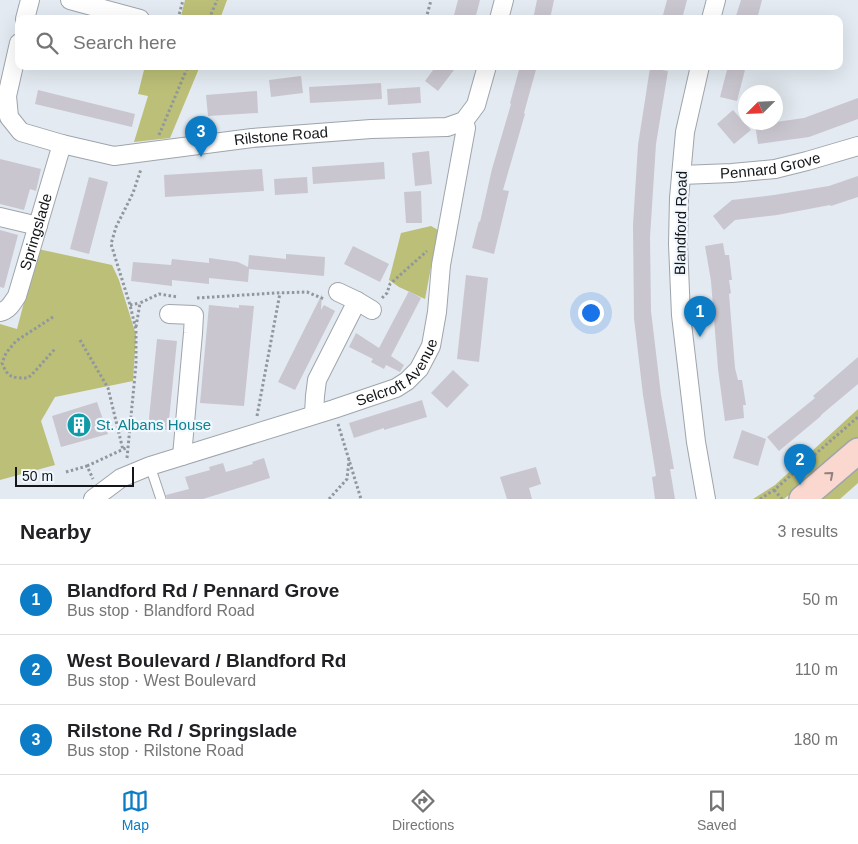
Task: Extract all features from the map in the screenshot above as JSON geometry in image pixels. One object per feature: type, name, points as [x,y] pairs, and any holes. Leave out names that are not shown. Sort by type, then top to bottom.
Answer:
[{"type":"main road","points":[[802,499],[858,451]]},
{"type":"street","points":[[26,15],[30,0]]},
{"type":"street","points":[[70,0],[125,15]]},
{"type":"street","points":[[500,15],[504,0]]},
{"type":"street","points":[[712,15],[716,0]]},
{"type":"street","name":"Rilstone Road","points":[[15,60],[4,118],[21,132],[114,156],[252,138],[371,129],[447,127],[464,121]]},
{"type":"street","points":[[464,121],[476,105],[485,70]]},
{"type":"street","name":"Blandford Road","points":[[699,70],[685,132],[678,198],[678,244],[681,315],[696,442],[706,499]]},
{"type":"street","name":"Selcroft Avenue","points":[[96,496],[121,478],[150,466],[396,388],[407,381],[419,369],[431,346],[437,312],[441,265],[466,128],[464,121]]},
{"type":"street","name":"Springslade","points":[[0,312],[11,306],[17,296],[62,144]]},
{"type":"street","name":"Pennard Grove","points":[[681,175],[775,169],[807,162],[858,146]]},
{"type":"street","points":[[0,217],[38,226]]},
{"type":"street","points":[[338,292],[372,310]]},
{"type":"street","points":[[314,414],[317,380],[357,301]]},
{"type":"street","points":[[169,314],[194,315],[182,456]]},
{"type":"lane","points":[[150,466],[161,499]]},
{"type":"path","points":[[179,15],[183,0]]},
{"type":"path","points":[[210,15],[217,0]]},
{"type":"path","points":[[427,15],[431,0]]},
{"type":"path","points":[[136,330],[111,244],[116,227],[133,193],[186,70]]},
{"type":"path","points":[[372,310],[387,293],[390,284],[432,246]]},
{"type":"path","points":[[194,297],[307,292],[330,302],[338,292]]},
{"type":"path","points":[[254,434],[280,293]]},
{"type":"path","points":[[130,305],[140,303],[159,294],[186,297]]},
{"type":"path","points":[[126,476],[136,364],[136,330],[140,303]]},
{"type":"path","points":[[53,317],[16,340],[2,362],[6,372],[14,378],[28,378],[56,348]]},
{"type":"path","points":[[80,340],[108,388],[124,450]]},
{"type":"path","points":[[334,409],[361,499]]},
{"type":"path","points":[[760,499],[774,490],[858,418]]},
{"type":"path","points":[[66,472],[87,466],[128,447]]},
{"type":"path","points":[[329,499],[347,479],[349,457]]},
{"type":"path","points":[[87,466],[96,496]]},
{"type":"path","points":[[774,490],[782,499]]},
{"type":"green space","points":[[185,0],[227,0],[221,15],[181,15]]},
{"type":"green space","points":[[144,70],[198,70],[170,138],[134,142],[148,96],[138,94]]},
{"type":"green space","points":[[431,226],[438,230],[425,299],[399,287],[389,280],[401,233]]},
{"type":"green space","points":[[38,249],[112,265],[119,280],[136,335],[133,381],[55,397],[41,421],[55,465],[0,480],[0,324],[17,329]]},
{"type":"green space","points":[[858,409],[858,438],[784,499],[753,499],[775,485]]},
{"type":"green space","points":[[858,461],[858,483],[840,499],[814,499]]},
{"type":"building","points":[[458,0],[480,0],[476,15],[454,15]]},
{"type":"building","points":[[537,0],[554,0],[551,15],[534,15]]},
{"type":"building","points":[[667,0],[687,0],[683,15],[663,15]]},
{"type":"building","points":[[741,0],[762,0],[758,15],[736,15]]},
{"type":"building","points":[[433,70],[454,70],[438,91],[425,81]]},
{"type":"building","points":[[519,70],[536,70],[503,190],[509,191],[494,254],[472,248]]},
{"type":"building","points":[[650,70],[668,71],[656,144],[650,237],[651,311],[661,395],[674,469],[670,469],[675,499],[655,499],[652,477],[656,476],[643,395],[634,318],[633,225],[638,145]]},
{"type":"building","points":[[727,70],[745,70],[741,85],[738,85],[737,101],[720,97]]},
{"type":"building","points":[[301,76],[303,93],[271,97],[269,80]]},
{"type":"building","points":[[381,83],[382,99],[310,103],[309,87]]},
{"type":"building","points":[[420,87],[421,103],[388,105],[387,89]]},
{"type":"building","points":[[38,90],[135,114],[132,127],[35,104]]},
{"type":"building","points":[[257,91],[258,113],[208,116],[206,95]]},
{"type":"building","points":[[858,98],[858,119],[809,137],[758,144],[756,130],[783,130],[783,121],[804,118]]},
{"type":"building","points":[[733,110],[738,116],[738,130],[751,130],[734,144],[717,124]]},
{"type":"building","points":[[429,151],[432,184],[415,186],[412,153]]},
{"type":"building","points":[[0,159],[41,169],[36,191],[30,189],[24,210],[0,204]]},
{"type":"building","points":[[384,162],[385,179],[313,184],[312,167]]},
{"type":"building","points":[[262,169],[264,191],[165,197],[164,175]]},
{"type":"building","points":[[858,176],[858,197],[831,206],[735,220],[724,230],[713,216],[732,200],[829,186]]},
{"type":"building","points":[[89,177],[108,182],[89,254],[70,249]]},
{"type":"building","points":[[307,177],[308,193],[275,195],[274,179]]},
{"type":"building","points":[[421,191],[422,223],[406,223],[404,192]]},
{"type":"building","points":[[0,230],[18,235],[4,288],[0,287]]},
{"type":"building","points":[[723,243],[725,255],[729,255],[732,280],[729,280],[731,293],[729,294],[735,368],[738,380],[742,380],[746,405],[743,405],[744,418],[725,421],[718,369],[711,281],[705,246]]},
{"type":"building","points":[[353,246],[389,264],[380,282],[344,264]]},
{"type":"building","points":[[286,254],[325,257],[324,276],[249,269],[248,282],[209,278],[209,284],[172,280],[172,286],[131,281],[133,262],[171,265],[172,259],[209,263],[209,258],[238,262],[248,267],[249,255],[286,259]]},
{"type":"building","points":[[466,275],[488,278],[479,362],[457,359]]},
{"type":"building","points":[[409,291],[421,298],[391,356],[404,365],[400,372],[386,365],[384,369],[371,362],[373,359],[349,347],[356,333],[379,348]]},
{"type":"building","points":[[322,294],[321,310],[324,305],[335,311],[295,390],[278,382]]},
{"type":"building","points":[[209,305],[239,308],[239,305],[254,306],[244,406],[200,403]]},
{"type":"building","points":[[157,339],[177,341],[168,430],[148,428]]},
{"type":"building","points":[[858,357],[858,384],[779,451],[767,437],[815,398],[813,396]]},
{"type":"building","points":[[453,370],[469,385],[447,408],[431,393]]},
{"type":"building","points":[[422,400],[427,417],[354,438],[349,423]]},
{"type":"building","name":"St. Albans House","points":[[97,402],[108,434],[61,447],[52,416]]},
{"type":"building","points":[[742,430],[766,439],[758,466],[733,458]]},
{"type":"building","points":[[264,458],[270,478],[203,499],[167,499],[166,495],[189,489],[185,477],[210,470],[209,467],[223,463],[226,472],[253,464],[252,462]]},
{"type":"building","points":[[536,467],[541,484],[529,488],[532,499],[507,499],[500,477]]},
{"type":"place","name":"Rilstone Rd / Springslade","points":[[201,157]]},
{"type":"place","name":"Blandford Rd / Pennard Grove","points":[[700,337]]},
{"type":"place","name":"St. Albans House","points":[[79,425]]},
{"type":"place","name":"West Boulevard / Blandford Rd","points":[[800,485]]}]
